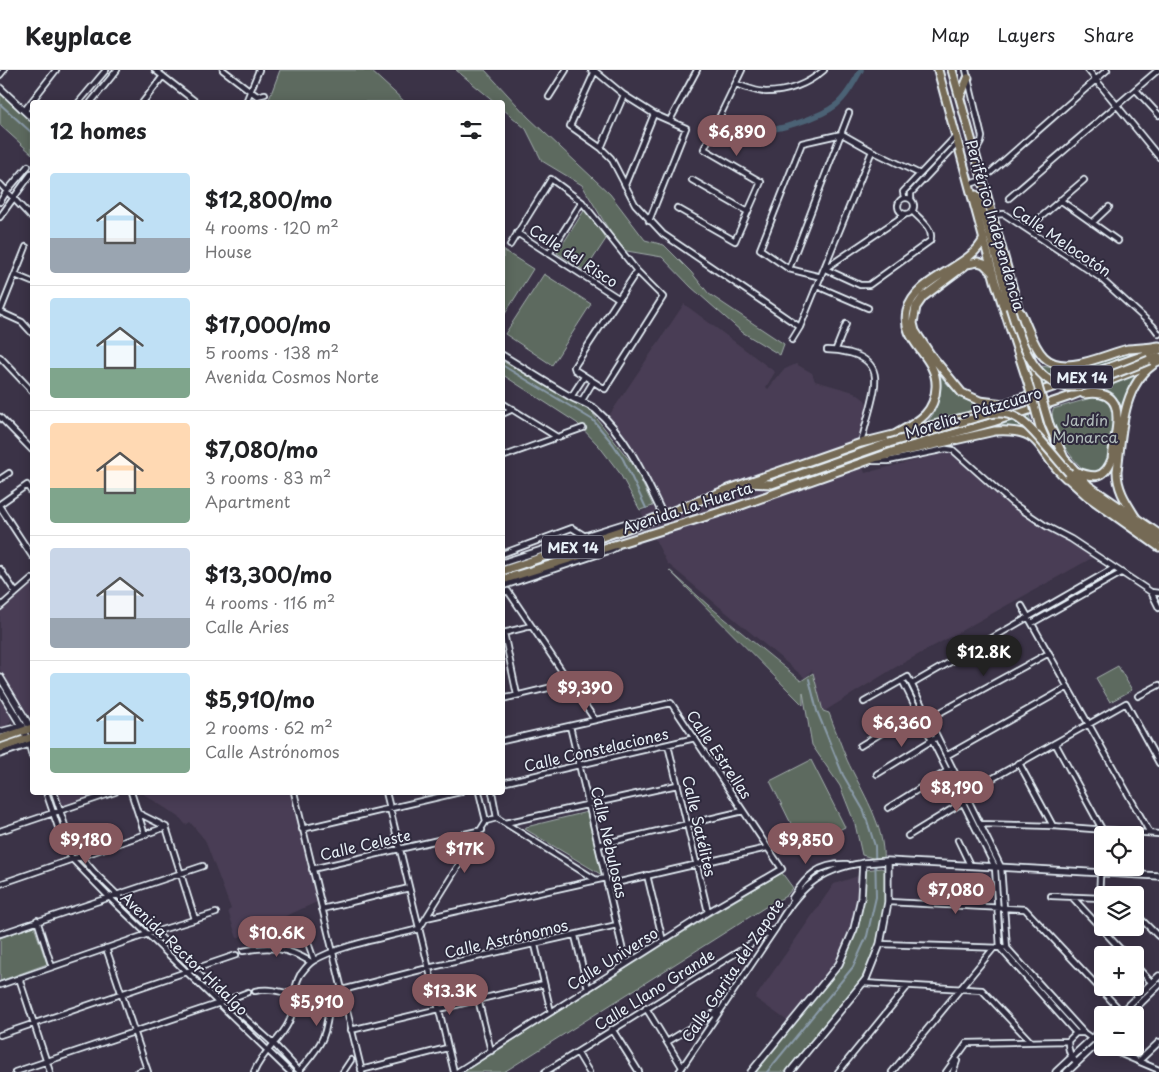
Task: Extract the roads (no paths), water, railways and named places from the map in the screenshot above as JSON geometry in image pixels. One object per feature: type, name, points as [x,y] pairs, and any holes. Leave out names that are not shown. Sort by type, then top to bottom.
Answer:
[{"type":"main road","name":"Periférico Independencia","points":[[938,70],[994,274],[1040,426],[1047,444],[1070,474]]},
{"type":"main road","name":"Periférico Independencia","points":[[952,70],[992,215],[1013,305],[1049,424],[1070,474]]},
{"type":"main road","points":[[960,97],[967,74]]},
{"type":"main road","points":[[971,186],[985,214],[1013,305],[1019,337],[1028,356],[1045,376],[1058,384],[1076,387],[1150,360],[1159,359]]},
{"type":"main road","points":[[896,434],[920,421],[933,405],[936,396],[936,380],[933,367],[906,327],[908,309],[922,288],[969,256],[981,244],[984,238]]},
{"type":"main road","points":[[994,274],[984,264],[978,262],[967,264],[923,297],[916,307],[913,323],[915,331],[930,354],[962,393],[980,401],[1004,404]]},
{"type":"main road","points":[[1013,305],[1044,358],[1052,363],[1073,365],[1128,350],[1159,346]]},
{"type":"main road","name":"MEX 14","points":[[896,434],[970,416],[1159,350]]},
{"type":"main road","points":[[1136,518],[1120,491],[1117,481],[1117,470],[1129,399],[1140,378],[1159,359]]},
{"type":"main road","name":"Morelia - Pátzcuaro","points":[[879,457],[1071,396],[1159,359]]},
{"type":"main road","points":[[879,457],[995,431],[1008,430],[1028,434],[1035,439],[1056,469],[1070,474],[1095,477],[1105,472],[1112,459],[1117,410],[1111,399],[1105,394],[1097,392],[1071,396]]},
{"type":"main road","points":[[746,483],[772,484],[889,443],[991,414],[1006,413],[1018,417],[1027,424],[1076,481],[1159,540]]},
{"type":"main road","name":"Avenida La Huerta","points":[[505,570],[642,523],[861,442],[896,434]]},
{"type":"main road","name":"Avenida La Huerta","points":[[505,579],[736,507],[879,457]]},
{"type":"main road","points":[[1070,474],[1159,534]]},
{"type":"main road","points":[[1070,474],[1087,496],[1159,547]]},
{"type":"main road","points":[[0,739],[29,733]]},
{"type":"main road","points":[[0,748],[29,733]]},
{"type":"street","points":[[0,75],[4,70]]},
{"type":"street","points":[[33,100],[56,70]]},
{"type":"street","points":[[81,100],[106,70]]},
{"type":"street","points":[[93,100],[117,70]]},
{"type":"street","points":[[155,70],[194,100]]},
{"type":"street","points":[[223,70],[250,92],[257,96],[265,94]]},
{"type":"street","points":[[247,100],[259,70]]},
{"type":"street","points":[[549,97],[566,70]]},
{"type":"street","points":[[670,120],[697,70]]},
{"type":"street","points":[[677,208],[735,242],[761,182],[704,149],[742,70]]},
{"type":"street","points":[[736,84],[765,92],[787,89],[804,84],[824,70]]},
{"type":"street","points":[[1088,70],[1159,156]]},
{"type":"street","points":[[971,186],[982,180],[1107,70]]},
{"type":"street","points":[[1009,198],[1158,70]]},
{"type":"street","points":[[649,221],[686,128],[654,114],[624,95],[593,71],[570,126],[601,148],[611,158],[635,204],[649,221],[663,234],[800,327]]},
{"type":"street","points":[[967,74],[982,137],[975,153]]},
{"type":"street","points":[[145,100],[164,76]]},
{"type":"street","points":[[0,88],[30,116]]},
{"type":"street","points":[[1136,90],[1159,115]]},
{"type":"street","points":[[601,148],[624,95]]},
{"type":"street","points":[[25,110],[30,104]]},
{"type":"street","points":[[789,268],[849,113]]},
{"type":"street","points":[[625,185],[654,114]]},
{"type":"street","points":[[821,278],[789,268],[760,249],[802,143],[842,134],[920,174]]},
{"type":"street","points":[[904,197],[903,192],[956,135]]},
{"type":"street","points":[[825,269],[912,211],[914,206],[911,200],[911,193],[958,143]]},
{"type":"street","points":[[792,340],[800,327],[825,269],[872,151]]},
{"type":"street","points":[[0,202],[28,166]]},
{"type":"street","points":[[926,167],[931,172]]},
{"type":"street","points":[[0,217],[10,204],[12,197],[30,175]]},
{"type":"street","points":[[510,245],[551,179],[582,202],[637,271],[663,297],[606,388],[603,388],[574,369],[637,271]]},
{"type":"street","points":[[692,180],[748,212]]},
{"type":"street","points":[[1027,229],[1084,180]]},
{"type":"street","points":[[0,184],[30,216]]},
{"type":"street","points":[[904,197],[911,200]]},
{"type":"street","points":[[904,197],[897,205],[900,212],[906,214]]},
{"type":"street","points":[[1060,200],[1118,241]]},
{"type":"street","points":[[548,254],[582,202]]},
{"type":"street","points":[[1092,223],[1108,207]]},
{"type":"street","points":[[825,269],[860,285],[870,285],[930,241],[931,231],[912,211]]},
{"type":"street","name":"Calle Melocotón","points":[[992,215],[1004,214],[1099,277],[1153,326],[1159,334]]},
{"type":"street","name":"Calle del Risco","points":[[517,233],[618,298]]},
{"type":"street","points":[[26,247],[0,312],[22,322],[30,330]]},
{"type":"street","points":[[15,275],[30,281]]},
{"type":"street","points":[[817,286],[868,308]]},
{"type":"street","points":[[836,350],[846,324]]},
{"type":"street","points":[[827,350],[836,350],[861,356],[871,365],[876,375],[876,389],[861,442]]},
{"type":"street","points":[[0,357],[30,388]]},
{"type":"street","points":[[505,357],[594,408],[626,446],[642,472],[663,515]]},
{"type":"street","points":[[572,397],[584,377]]},
{"type":"street","points":[[581,402],[593,382]]},
{"type":"street","points":[[505,404],[558,437]]},
{"type":"street","points":[[505,413],[514,409]]},
{"type":"street","points":[[0,417],[28,446],[30,444]]},
{"type":"street","points":[[505,455],[583,428]]},
{"type":"street","points":[[867,461],[888,461],[946,449],[953,450],[1012,503],[1151,592],[1159,594]]},
{"type":"street","points":[[1,477],[9,473]]},
{"type":"street","points":[[30,490],[27,485],[0,505],[30,553]]},
{"type":"street","points":[[505,562],[624,524],[642,523]]},
{"type":"street","points":[[505,553],[572,528],[585,536]]},
{"type":"street","points":[[505,585],[610,550],[624,542]]},
{"type":"street","points":[[912,684],[1114,568]]},
{"type":"street","points":[[0,569],[16,593]]},
{"type":"street","points":[[1032,623],[1122,573]]},
{"type":"street","points":[[0,607],[30,581]]},
{"type":"street","points":[[505,592],[508,591],[595,720],[505,741]]},
{"type":"street","points":[[1151,592],[1158,605]]},
{"type":"street","points":[[1022,606],[1150,833]]},
{"type":"street","points":[[505,632],[531,626]]},
{"type":"street","points":[[505,642],[517,695]]},
{"type":"street","points":[[928,719],[1049,653]]},
{"type":"street","points":[[0,677],[29,733]]},
{"type":"street","points":[[864,702],[908,677],[912,684],[981,824],[998,867],[1007,948],[1084,1033],[1093,1039],[1056,1072]]},
{"type":"street","points":[[902,680],[963,803],[998,867],[997,908],[1000,948],[1076,1033]]},
{"type":"street","points":[[505,698],[569,683]]},
{"type":"street","points":[[1138,696],[1159,685]]},
{"type":"street","points":[[946,756],[1068,687]]},
{"type":"street","points":[[0,690],[29,733]]},
{"type":"street","name":"Calle Estrellas","points":[[595,720],[671,703],[782,869]]},
{"type":"street","points":[[966,794],[1126,703],[1159,763]]},
{"type":"street","points":[[860,746],[923,708]]},
{"type":"street","name":"Calle Nebulosas","points":[[570,726],[626,964]]},
{"type":"street","points":[[0,732],[29,733]]},
{"type":"street","points":[[0,754],[29,733]]},
{"type":"street","points":[[877,774],[937,737]]},
{"type":"street","name":"Calle Constelaciones","points":[[505,782],[695,738]]},
{"type":"street","points":[[1055,743],[1099,826]]},
{"type":"street","name":"Calle Satélites","points":[[668,745],[708,912]]},
{"type":"street","points":[[1019,763],[1053,826]]},
{"type":"street","points":[[888,808],[952,768]]},
{"type":"street","points":[[505,823],[677,785]]},
{"type":"street","name":"Avenida Rector Hidalgo","points":[[47,795],[60,833],[72,859],[290,1072]]},
{"type":"street","name":"Avenida Rector Hidalgo","points":[[55,795],[68,834],[81,857],[94,873],[226,1001],[274,1044],[300,1072]]},
{"type":"street","points":[[0,831],[106,795]]},
{"type":"street","points":[[131,795],[145,835]]},
{"type":"street","points":[[295,795],[361,1071],[447,1048]]},
{"type":"street","points":[[387,795],[447,1048],[456,1072]]},
{"type":"street","points":[[302,829],[448,795]]},
{"type":"street","points":[[254,1072],[268,1049],[284,1032],[294,1006],[293,995],[300,975],[312,961],[332,951],[419,929],[482,830],[486,820],[480,795]]},
{"type":"street","points":[[493,795],[497,818]]},
{"type":"street","points":[[908,836],[968,799]]},
{"type":"street","points":[[598,845],[743,811]]},
{"type":"street","points":[[138,812],[166,827],[196,919]]},
{"type":"street","points":[[486,820],[497,818],[596,880]]},
{"type":"street","points":[[981,824],[1053,826],[1094,833]]},
{"type":"street","points":[[0,884],[166,827]]},
{"type":"street","name":"Calle Celeste","points":[[312,869],[482,830]]},
{"type":"street","points":[[1144,833],[1159,834]]},
{"type":"street","points":[[958,840],[970,865]]},
{"type":"street","points":[[607,885],[767,848]]},
{"type":"street","points":[[751,1072],[839,964],[854,929],[861,898],[865,862],[886,861],[1094,873]]},
{"type":"street","points":[[790,1072],[866,978],[880,944],[888,902],[886,861]]},
{"type":"street","name":"Calle Garita del Zapote","points":[[680,1070],[776,928],[788,907],[813,881],[823,875],[849,865],[865,862]]},
{"type":"street","points":[[788,907],[809,876],[819,869],[834,864],[849,865]]},
{"type":"street","points":[[0,932],[203,866]]},
{"type":"street","name":"Calle Universo","points":[[456,1072],[708,912],[782,869]]},
{"type":"street","points":[[1144,875],[1159,876]]},
{"type":"street","points":[[647,876],[663,941]]},
{"type":"street","points":[[809,876],[813,881]]},
{"type":"street","points":[[426,918],[606,878]]},
{"type":"street","points":[[322,909],[409,888]]},
{"type":"street","points":[[1051,896],[1094,898]]},
{"type":"street","points":[[1072,897],[1118,946]]},
{"type":"street","points":[[888,902],[1025,909],[1114,1006]]},
{"type":"street","points":[[0,985],[148,934],[216,913]]},
{"type":"street","points":[[37,920],[52,967]]},
{"type":"street","points":[[1144,922],[1158,936]]},
{"type":"street","points":[[301,924],[312,961]]},
{"type":"street","name":"Calle Astrónomos","points":[[342,990],[428,968],[617,926]]},
{"type":"street","name":"Calle Llano Grande","points":[[545,1072],[776,928]]},
{"type":"street","points":[[575,936],[588,989]]},
{"type":"street","points":[[880,944],[1007,948]]},
{"type":"street","points":[[535,945],[551,1012]]},
{"type":"street","points":[[244,951],[259,947],[275,947],[312,961]]},
{"type":"street","points":[[106,948],[148,1070],[138,1072]]},
{"type":"street","points":[[892,1072],[992,948]]},
{"type":"street","points":[[0,1035],[236,955]]},
{"type":"street","points":[[1144,975],[1152,983]]},
{"type":"street","points":[[1127,1006],[1159,976]]},
{"type":"street","points":[[20,978],[50,1072]]},
{"type":"street","points":[[863,983],[982,990],[1030,1041]]},
{"type":"street","points":[[351,1030],[544,984]]},
{"type":"street","points":[[1137,1006],[1159,985]]},
{"type":"street","points":[[838,1072],[908,986]]},
{"type":"street","points":[[255,991],[269,990],[293,995]]},
{"type":"street","points":[[14,1072],[248,992]]},
{"type":"street","points":[[300,1072],[322,1042],[327,1023],[330,998],[336,993]]},
{"type":"street","points":[[478,999],[491,1051]]},
{"type":"street","points":[[646,1008],[667,1042],[680,1070]]},
{"type":"street","points":[[667,1042],[721,1009]]},
{"type":"street","points":[[612,1029],[639,1072]]},
{"type":"street","points":[[946,1072],[967,1043],[1068,1041],[1076,1033],[1084,1033]]},
{"type":"street","points":[[1068,1041],[1068,1049],[1072,1058],[1077,1063]]},
{"type":"street","points":[[1139,1061],[1159,1042]]},
{"type":"street","points":[[1067,1072],[1094,1049]]},
{"type":"street","points":[[576,1052],[589,1072]]},
{"type":"street","points":[[1126,1056],[1159,1070]]},
{"type":"street","points":[[953,1072],[958,1057]]},
{"type":"street","points":[[343,1072],[351,1060]]},
{"type":"waterway","points":[[725,123],[759,131],[777,129],[810,118],[836,105],[850,89],[861,70]]},
{"type":"waterway","points":[[0,104],[30,131]]},
{"type":"waterway","points":[[505,367],[593,420],[623,459],[646,508]]},
{"type":"waterway","points":[[767,1072],[853,967],[867,936],[876,897],[875,846],[864,811],[843,775],[817,711],[809,679]]},
{"type":"park label","name":"Jardín Monarca","points":[[1085,428]]}]
